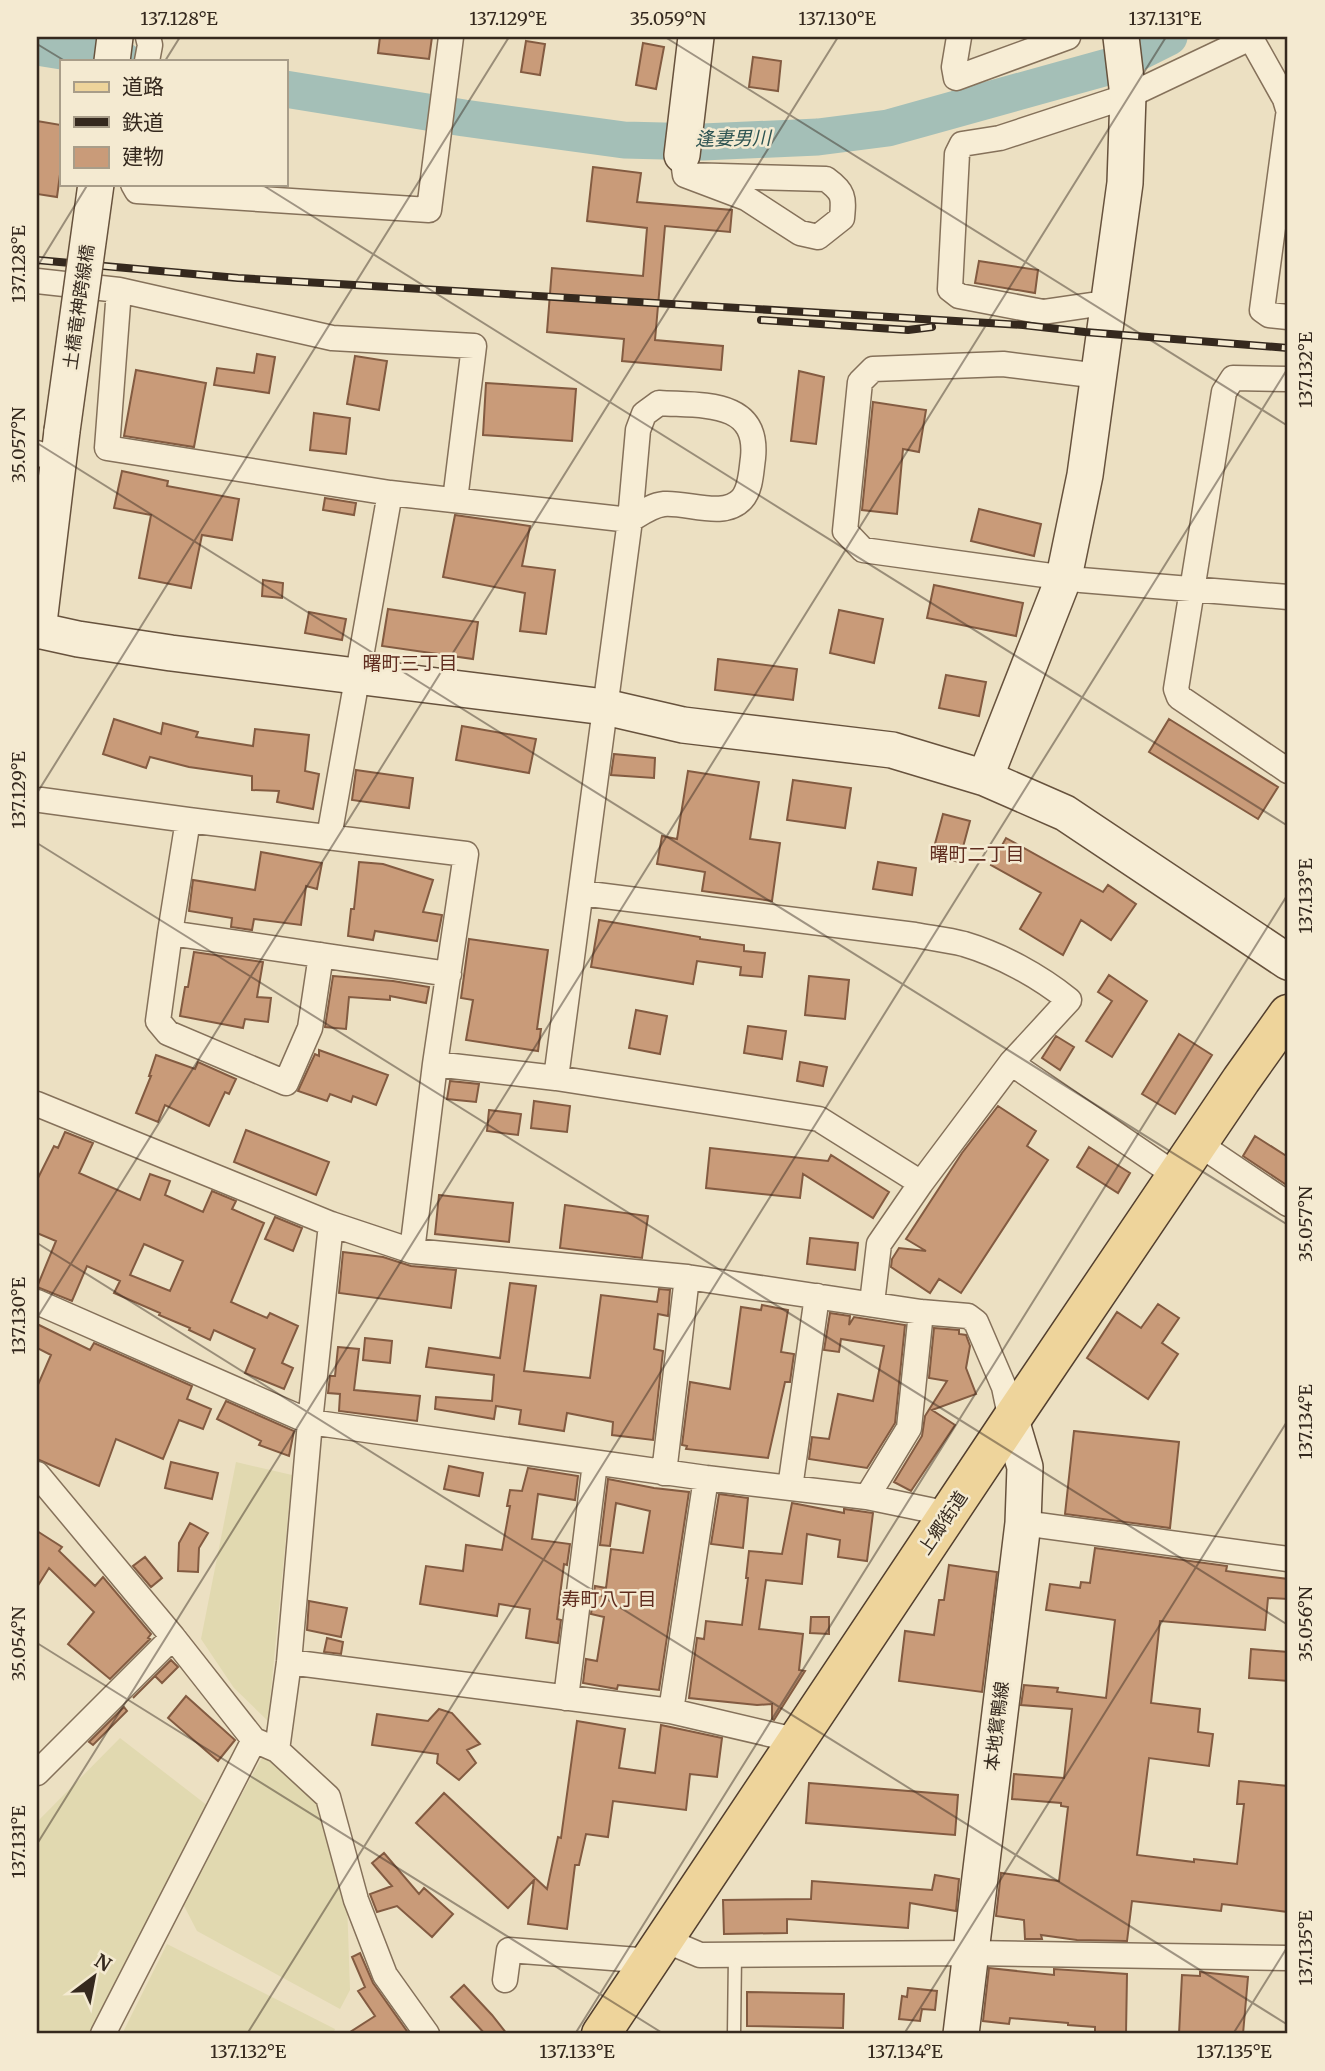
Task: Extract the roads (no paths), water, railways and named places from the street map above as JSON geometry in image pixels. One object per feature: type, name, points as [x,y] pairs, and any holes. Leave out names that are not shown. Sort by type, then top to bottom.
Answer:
[{"type":"main road","name":"上郷街道","points":[[601,2034],[1011,1420],[1288,1014]]},
{"type":"street","points":[[112,60],[116,37]]},
{"type":"street","points":[[133,186],[137,191],[429,210],[451,37]]},
{"type":"street","points":[[683,165],[687,104],[696,37]]},
{"type":"street","points":[[959,37],[954,67],[956,78],[1068,37]]},
{"type":"street","points":[[985,778],[1064,577],[1085,475],[1125,183],[1128,96],[1121,37]]},
{"type":"street","points":[[1108,307],[1091,305],[1043,312],[959,296],[950,289],[957,154],[962,144],[1000,138],[1128,96],[1244,41],[1253,42],[1288,109]]},
{"type":"street","points":[[1288,116],[1262,310],[1269,316],[1288,317]]},
{"type":"street","points":[[683,165],[826,179],[839,188],[843,201],[842,218],[818,237],[800,233],[746,198],[683,165]]},
{"type":"street","name":"土橋竜神跨線橋","points":[[37,630],[52,448],[96,186]]},
{"type":"street","points":[[37,281],[118,290],[332,338],[474,346],[455,500]]},
{"type":"street","points":[[118,290],[107,448],[390,493],[630,520],[661,504],[733,508],[744,497],[750,480],[755,442],[747,423],[737,415],[718,407],[659,403],[644,414],[638,430],[630,520],[556,1078]]},
{"type":"street","points":[[1099,376],[1003,364],[873,369],[860,382],[845,531],[863,550],[1064,577],[1193,591],[1288,597]]},
{"type":"street","points":[[1288,379],[1233,378],[1224,392],[1176,689],[1179,697],[1288,771]]},
{"type":"street","points":[[635,467],[643,484],[661,504]]},
{"type":"street","points":[[329,837],[390,493]]},
{"type":"street","points":[[37,630],[78,639],[605,707],[682,725],[892,750],[985,778],[1065,813],[1288,962]]},
{"type":"street","points":[[41,800],[466,854],[435,1064],[412,1251]]},
{"type":"street","points":[[188,820],[158,1021],[168,1033],[286,1083],[310,1028],[321,955]]},
{"type":"street","points":[[581,893],[915,935],[964,944],[1009,963],[1048,984],[1069,1000],[1011,1063],[879,1244],[872,1303]]},
{"type":"street","points":[[170,933],[449,974]]},
{"type":"street","points":[[1011,1063],[1177,1176]]},
{"type":"street","points":[[435,1064],[556,1078],[819,1119],[921,1183]]},
{"type":"street","points":[[37,1104],[331,1224],[412,1251],[687,1277],[921,1312],[968,1316],[976,1322],[1004,1387],[1011,1420]]},
{"type":"street","points":[[1199,1144],[1288,1204]]},
{"type":"street","points":[[277,1750],[289,1662],[331,1224]]},
{"type":"street","points":[[664,1473],[687,1277]]},
{"type":"street","points":[[790,1488],[817,1296]]},
{"type":"street","points":[[37,1302],[310,1422],[664,1473],[867,1497],[949,1514]]},
{"type":"street","points":[[867,1497],[909,1427],[921,1312]]},
{"type":"street","name":"本地鴛鴨線","points":[[961,2034],[1023,1523],[1025,1467],[1011,1420]]},
{"type":"street","points":[[566,1698],[595,1463]]},
{"type":"street","points":[[37,1474],[173,1637],[254,1740],[277,1750],[328,1797],[356,1900],[385,1975],[426,2034]]},
{"type":"street","points":[[671,1711],[706,1478]]},
{"type":"street","points":[[1023,1523],[1288,1559]]},
{"type":"street","points":[[37,1773],[173,1637]]},
{"type":"street","points":[[289,1662],[671,1711],[799,1741]]},
{"type":"street","points":[[103,2034],[254,1740]]},
{"type":"street","points":[[505,1980],[509,1950],[658,1950],[700,1955],[970,1953],[1288,1958]]},
{"type":"lane","points":[[734,2034],[735,1955]]},
{"type":"waterway","name":"逢妻男川","points":[[287,89],[624,140],[703,142],[818,137],[888,128],[1111,66],[1169,37]]},
{"type":"waterway","name":"逢妻男川","points":[[37,47],[118,60]]},
{"type":"railway","points":[[37,260],[238,278],[1023,325],[1288,348]]},
{"type":"railway","points":[[761,320],[908,330],[932,327]]},
{"type":"district","name":"曙町三丁目","points":[[410,663]]},
{"type":"district","name":"曙町二丁目","points":[[977,854]]},
{"type":"district","name":"寿町八丁目","points":[[609,1599]]}]
